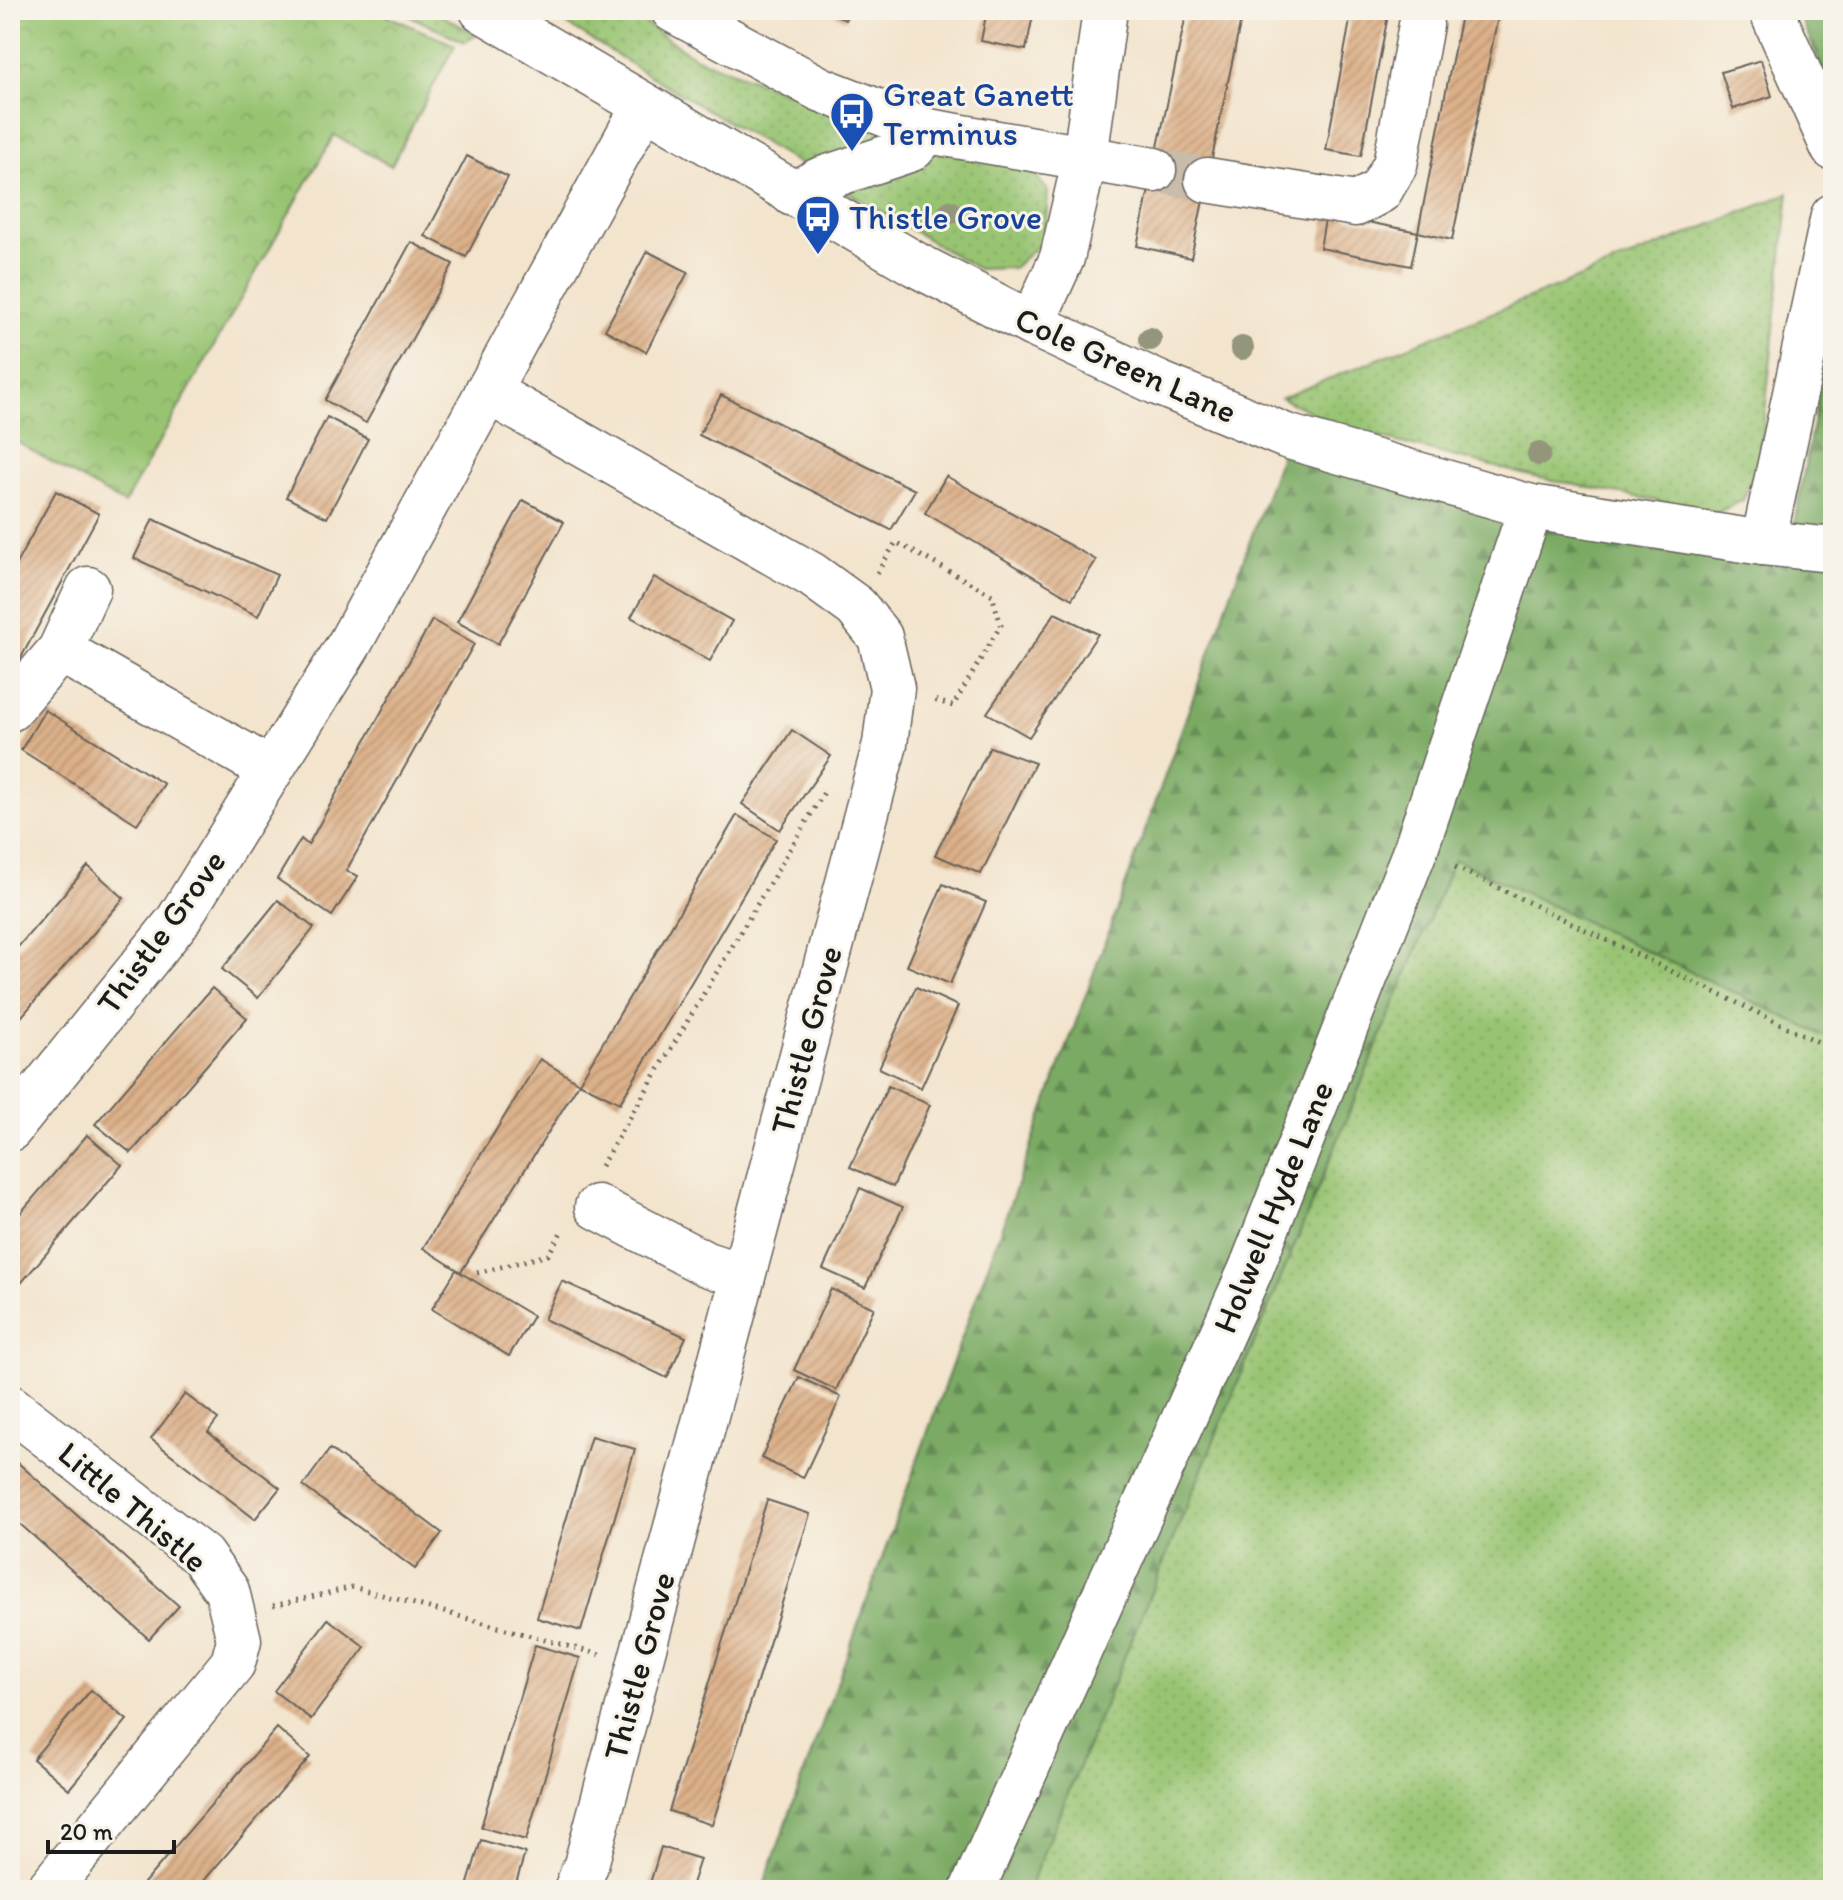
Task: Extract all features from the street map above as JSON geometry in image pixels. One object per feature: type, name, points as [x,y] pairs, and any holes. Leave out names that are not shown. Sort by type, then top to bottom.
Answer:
[{"type":"street","name":"Cole Green Lane","points":[[482,10],[915,264],[1032,324],[1158,383],[1286,436],[1531,507],[1763,543],[1833,550]]},
{"type":"street","points":[[673,10],[820,89],[928,131],[1154,170]]},
{"type":"street","points":[[1032,324],[1062,258],[1085,158],[1105,10]]},
{"type":"street","points":[[1771,10],[1833,148]]},
{"type":"street","points":[[1207,180],[1356,204],[1380,191],[1395,165],[1421,25]]},
{"type":"street","name":"Thistle Grove","points":[[10,1129],[177,922],[350,643],[644,106]]},
{"type":"street","points":[[793,194],[819,180],[912,149],[928,131]]},
{"type":"street","points":[[1763,543],[1833,216]]},
{"type":"street","name":"Thistle Grove","points":[[487,391],[812,575],[856,607],[880,637],[892,688],[885,744],[586,1865],[576,1890]]},
{"type":"street","name":"Holwell Hyde Lane","points":[[972,1890],[1251,1269],[1416,848],[1531,507]]},
{"type":"street","points":[[10,709],[60,650],[88,589]]},
{"type":"street","points":[[60,650],[271,770]]},
{"type":"street","points":[[588,1200],[706,1264],[743,1276]]},
{"type":"street","name":"Little Thistle","points":[[10,1407],[202,1556],[227,1591],[239,1640],[233,1663],[48,1890]]},
{"type":"path","points":[[856,607],[896,542],[992,595],[1001,625],[953,706],[892,688]]},
{"type":"path","points":[[477,1273],[548,1255],[588,1200],[831,781]]},
{"type":"path","points":[[1416,848],[1833,1049]]},
{"type":"path","points":[[233,1615],[353,1587],[639,1665]]},
{"type":"green space","points":[[10,10],[374,10],[455,45],[391,166],[334,135],[124,504],[10,438]]},
{"type":"green space","points":[[397,10],[432,10],[477,35],[465,42]]},
{"type":"green space","points":[[544,10],[625,10],[696,58],[883,128],[1022,158],[1048,191],[1045,239],[1013,268],[978,269]]},
{"type":"green space","points":[[1797,10],[1833,10],[1833,93]]},
{"type":"green space","points":[[1789,193],[1760,458],[1743,500],[1717,513],[1535,477],[1346,429],[1281,398]]},
{"type":"green space","points":[[1833,318],[1833,1040],[1454,859],[1028,1890],[762,1890],[1282,452],[1786,566]]},
{"type":"green space","points":[[1454,859],[1833,1040],[1833,1890],[1028,1890]]},
{"type":"building","points":[[826,10],[850,10],[845,20]]},
{"type":"building","points":[[987,10],[1034,10],[1026,50],[981,41]]},
{"type":"building","points":[[1187,10],[1243,10],[1191,258],[1137,246]]},
{"type":"building","points":[[1352,10],[1389,10],[1361,156],[1326,150]]},
{"type":"building","points":[[1462,10],[1498,17],[1452,240],[1418,232]]},
{"type":"building","points":[[1761,60],[1772,96],[1733,109],[1721,72]]},
{"type":"building","points":[[467,156],[508,177],[466,257],[425,236]]},
{"type":"building","points":[[1326,214],[1418,232],[1411,266],[1320,248]]},
{"type":"building","points":[[411,242],[453,264],[366,423],[325,400]]},
{"type":"building","points":[[647,251],[688,272],[646,352],[605,330]]},
{"type":"building","points":[[721,395],[915,490],[891,530],[699,435]]},
{"type":"building","points":[[327,417],[368,439],[327,518],[286,497]]},
{"type":"building","points":[[946,476],[1096,560],[1072,599],[925,513]]},
{"type":"building","points":[[56,491],[99,514],[10,678],[10,575]]},
{"type":"building","points":[[523,500],[564,522],[498,644],[457,622]]},
{"type":"building","points":[[153,519],[277,575],[258,616],[134,558]]},
{"type":"building","points":[[654,577],[732,621],[710,661],[631,617]]},
{"type":"building","points":[[1055,613],[1098,634],[1029,737],[987,713]]},
{"type":"building","points":[[432,620],[474,644],[346,871],[358,876],[332,916],[277,879],[301,839],[308,845]]},
{"type":"building","points":[[45,710],[164,784],[137,824],[21,750]]},
{"type":"building","points":[[792,730],[831,756],[780,830],[742,804]]},
{"type":"building","points":[[990,747],[1035,763],[981,874],[935,855]]},
{"type":"building","points":[[737,815],[776,839],[620,1103],[579,1083]]},
{"type":"building","points":[[88,866],[124,898],[10,1030],[10,956]]},
{"type":"building","points":[[943,884],[986,902],[950,984],[907,966]]},
{"type":"building","points":[[278,900],[314,928],[258,998],[222,969]]},
{"type":"building","points":[[916,987],[958,1006],[921,1088],[879,1068]]},
{"type":"building","points":[[212,988],[247,1018],[131,1153],[95,1124]]},
{"type":"building","points":[[540,1059],[579,1083],[461,1272],[423,1248]]},
{"type":"building","points":[[888,1086],[930,1105],[893,1187],[850,1167]]},
{"type":"building","points":[[87,1135],[122,1165],[10,1296],[10,1225]]},
{"type":"building","points":[[860,1188],[903,1207],[865,1288],[823,1269]]},
{"type":"building","points":[[456,1270],[533,1316],[509,1356],[432,1309]]},
{"type":"building","points":[[562,1281],[686,1337],[667,1378],[544,1319]]},
{"type":"building","points":[[831,1289],[874,1308],[836,1390],[794,1370]]},
{"type":"building","points":[[799,1377],[841,1397],[803,1478],[761,1458]]},
{"type":"building","points":[[185,1394],[218,1419],[208,1432],[280,1488],[255,1519],[151,1439]]},
{"type":"building","points":[[591,1436],[635,1449],[581,1631],[537,1618]]},
{"type":"building","points":[[330,1449],[442,1533],[415,1569],[303,1486]]},
{"type":"building","points":[[16,1461],[179,1606],[149,1639],[10,1515],[10,1469]]},
{"type":"building","points":[[767,1500],[810,1514],[712,1825],[669,1811]]},
{"type":"building","points":[[328,1619],[365,1647],[311,1719],[274,1691]]},
{"type":"building","points":[[535,1645],[580,1658],[526,1840],[481,1827]]},
{"type":"building","points":[[91,1690],[127,1720],[69,1789],[33,1759]]},
{"type":"building","points":[[277,1728],[310,1757],[196,1890],[138,1890]]},
{"type":"building","points":[[481,1840],[525,1853],[514,1890],[466,1890]]},
{"type":"building","points":[[661,1847],[700,1859],[690,1890],[648,1890]]},
{"type":"tunnel","points":[[1154,170],[1207,180]]},
{"type":"place","name":"Great Ganett Terminus","points":[[852,153]]},
{"type":"place","name":"Thistle Grove","points":[[818,256]]}]
